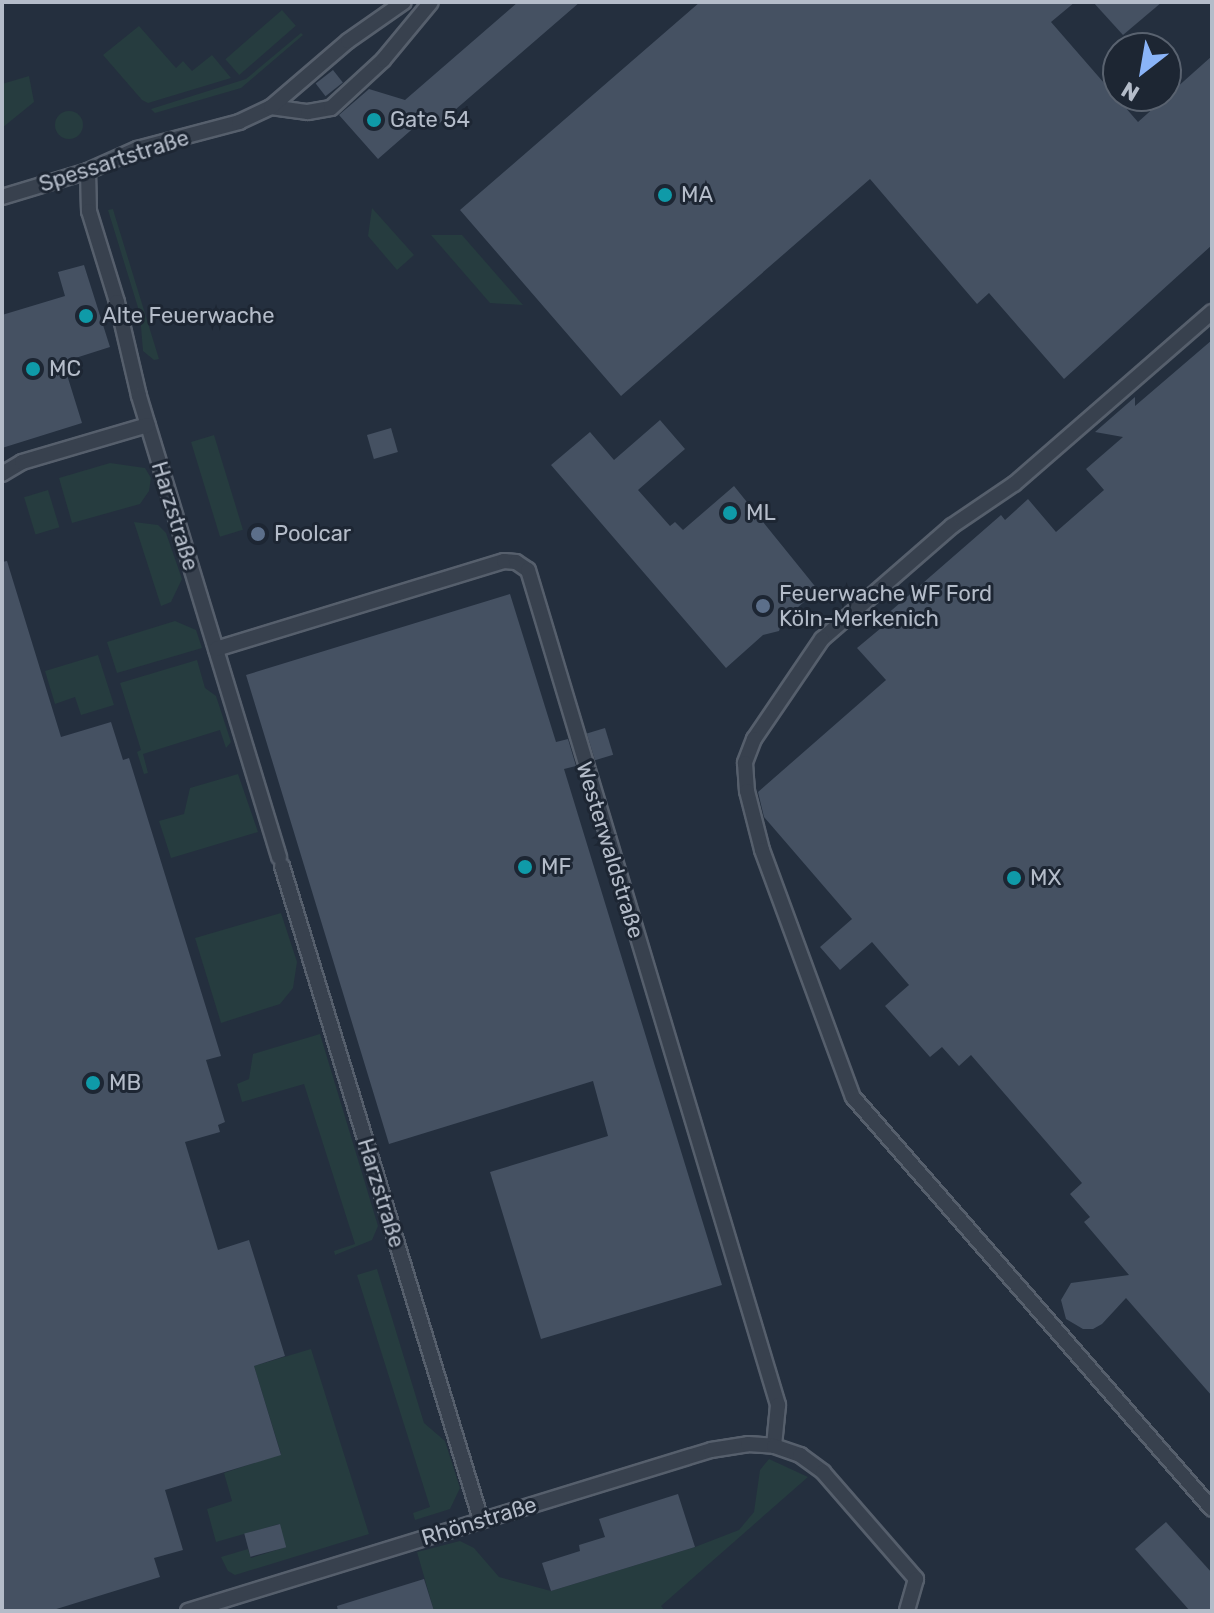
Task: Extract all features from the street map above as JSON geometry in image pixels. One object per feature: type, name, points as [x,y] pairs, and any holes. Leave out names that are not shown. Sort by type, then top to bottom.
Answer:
[{"type":"lane","points":[[271,107],[348,41],[404,2]]},
{"type":"lane","points":[[271,107],[308,112],[331,108],[383,60],[431,2]]},
{"type":"lane","name":"Spessartstraße","points":[[2,197],[88,171],[137,149],[239,122],[271,107]]},
{"type":"lane","name":"Harzstraße","points":[[88,171],[89,211],[148,425],[481,1520]]},
{"type":"lane","points":[[1212,312],[1014,484],[952,526],[822,639],[754,739],[745,763],[747,791],[762,850],[853,1097],[1212,1509]]},
{"type":"lane","points":[[2,474],[22,462],[148,425]]},
{"type":"lane","name":"Westerwaldstraße","points":[[216,649],[504,561],[516,562],[528,570],[778,1405],[774,1446]]},
{"type":"lane","name":"Rhönstraße","points":[[188,1611],[234,1604],[481,1520],[711,1450],[748,1444],[774,1446]]},
{"type":"lane","points":[[774,1446],[800,1455],[823,1472],[916,1579],[907,1611]]},
{"type":"green space","points":[[282,10],[296,26],[239,75],[225,59]]},
{"type":"green space","points":[[139,26],[176,68],[183,61],[192,71],[212,55],[231,78],[148,103],[142,100],[103,55]]},
{"type":"green space","points":[[301,33],[303,35],[241,88],[155,113],[151,109],[246,79]]},
{"type":"green space","points":[[29,76],[34,102],[2,128],[2,84]]},
{"type":"green space","points":[[69,111],[79,115],[83,125],[79,135],[69,139],[59,135],[55,125],[59,115]]},
{"type":"green space","points":[[372,208],[414,255],[397,270],[368,236]]},
{"type":"green space","points":[[113,209],[159,359],[154,360],[143,351],[140,314],[108,210]]},
{"type":"green space","points":[[431,235],[462,235],[523,305],[490,303]]},
{"type":"green space","points":[[214,435],[243,530],[220,537],[191,442]]},
{"type":"green space","points":[[110,463],[145,468],[151,478],[149,491],[140,504],[72,523],[59,478]]},
{"type":"green space","points":[[48,490],[59,527],[35,535],[24,497]]},
{"type":"green space","points":[[134,522],[158,525],[166,533],[182,579],[171,602],[161,606]]},
{"type":"green space","points":[[175,621],[196,630],[202,648],[117,673],[107,642]]},
{"type":"green space","points":[[98,655],[114,705],[81,715],[75,697],[55,704],[45,671]]},
{"type":"green space","points":[[197,660],[205,688],[216,696],[231,742],[226,748],[220,730],[143,754],[148,773],[144,774],[137,752],[141,750],[120,683]]},
{"type":"green space","points":[[238,774],[258,832],[171,858],[159,821],[184,814],[190,788]]},
{"type":"green space","points":[[281,913],[297,962],[293,988],[280,1004],[221,1023],[195,938]]},
{"type":"green space","points":[[320,1034],[378,1226],[372,1240],[335,1255],[334,1251],[355,1244],[304,1084],[242,1102],[237,1084],[249,1079],[253,1054]]},
{"type":"green space","points":[[377,1269],[424,1423],[445,1441],[460,1488],[450,1509],[415,1520],[413,1513],[430,1507],[357,1275]]},
{"type":"green space","points":[[311,1349],[369,1534],[235,1575],[228,1571],[221,1557],[248,1549],[251,1558],[286,1547],[279,1524],[216,1542],[207,1509],[232,1501],[224,1473],[281,1454],[254,1366]]},
{"type":"green space","points":[[769,1459],[808,1477],[661,1606],[665,1611],[434,1611],[417,1552],[460,1541],[474,1548],[499,1577],[551,1591],[695,1547],[739,1530],[754,1512],[760,1470]]},
{"type":"building","points":[[518,2],[580,2],[434,128],[425,118],[378,159],[339,115],[369,89],[405,100]]},
{"type":"building","name":"MA","points":[[700,2],[1075,2],[1051,22],[1102,81],[1102,112],[1129,112],[1138,122],[1149,112],[1182,112],[1182,83],[1212,56],[1212,245],[1064,379],[989,293],[977,304],[870,179],[621,396],[460,210]]},
{"type":"building","points":[[1093,2],[1162,2],[1127,32],[1120,32]]},
{"type":"building","points":[[333,70],[343,83],[326,96],[316,84]]},
{"type":"building","name":"MC","points":[[84,265],[110,347],[63,362],[82,423],[2,448],[2,315],[65,296],[58,272]]},
{"type":"building","name":"MX","points":[[1212,340],[1212,1396],[1126,1298],[1102,1324],[1093,1329],[1083,1329],[1066,1319],[1061,1300],[1071,1283],[1129,1275],[1084,1222],[1090,1217],[1070,1194],[1082,1183],[971,1055],[959,1066],[942,1047],[930,1057],[885,1006],[909,985],[872,942],[840,970],[820,947],[852,919],[764,817],[758,792],[886,680],[857,648],[881,628],[877,623],[1001,515],[1005,520],[1028,499],[1056,532],[1104,490],[1086,469],[1123,437],[1095,432],[1135,397],[1135,406]]},
{"type":"building","name":"ML","points":[[660,420],[685,449],[638,490],[670,526],[675,522],[683,530],[734,486],[818,590],[783,620],[779,631],[763,635],[726,668],[551,465],[590,432],[614,460]]},
{"type":"building","points":[[391,428],[398,452],[374,459],[367,435]]},
{"type":"building","name":"MB","points":[[7,561],[61,737],[111,722],[123,760],[129,758],[221,1056],[206,1060],[225,1122],[218,1125],[220,1132],[185,1142],[218,1250],[249,1240],[285,1356],[254,1366],[281,1455],[165,1490],[183,1550],[154,1558],[160,1577],[50,1611],[2,1611],[2,562]]},
{"type":"building","name":"MF","points":[[510,594],[556,742],[568,739],[576,766],[564,769],[722,1285],[541,1339],[490,1172],[608,1136],[593,1081],[389,1144],[246,675]]},
{"type":"building","points":[[605,728],[613,755],[595,760],[587,734]]},
{"type":"building","points":[[678,1494],[695,1547],[551,1591],[542,1563],[580,1551],[579,1545],[605,1537],[599,1519]]},
{"type":"building","points":[[1166,1522],[1212,1573],[1212,1611],[1190,1611],[1135,1549]]},
{"type":"building","points":[[280,1524],[286,1547],[250,1557],[244,1534]]},
{"type":"building","points":[[424,1579],[434,1611],[338,1611],[337,1606]]},
{"type":"place","name":"Gate 54","points":[[374,120]]},
{"type":"place","name":"MA","points":[[665,195]]},
{"type":"place","name":"Alte Feuerwache","points":[[86,316]]},
{"type":"place","name":"MC","points":[[33,369]]},
{"type":"place","name":"ML","points":[[730,513]]},
{"type":"place","name":"Poolcar","points":[[258,534]]},
{"type":"place","name":"Feuerwache WF Ford Köln-Merkenich","points":[[763,606]]},
{"type":"place","name":"MF","points":[[525,867]]},
{"type":"place","name":"MX","points":[[1014,878]]},
{"type":"place","name":"MB","points":[[93,1083]]}]
